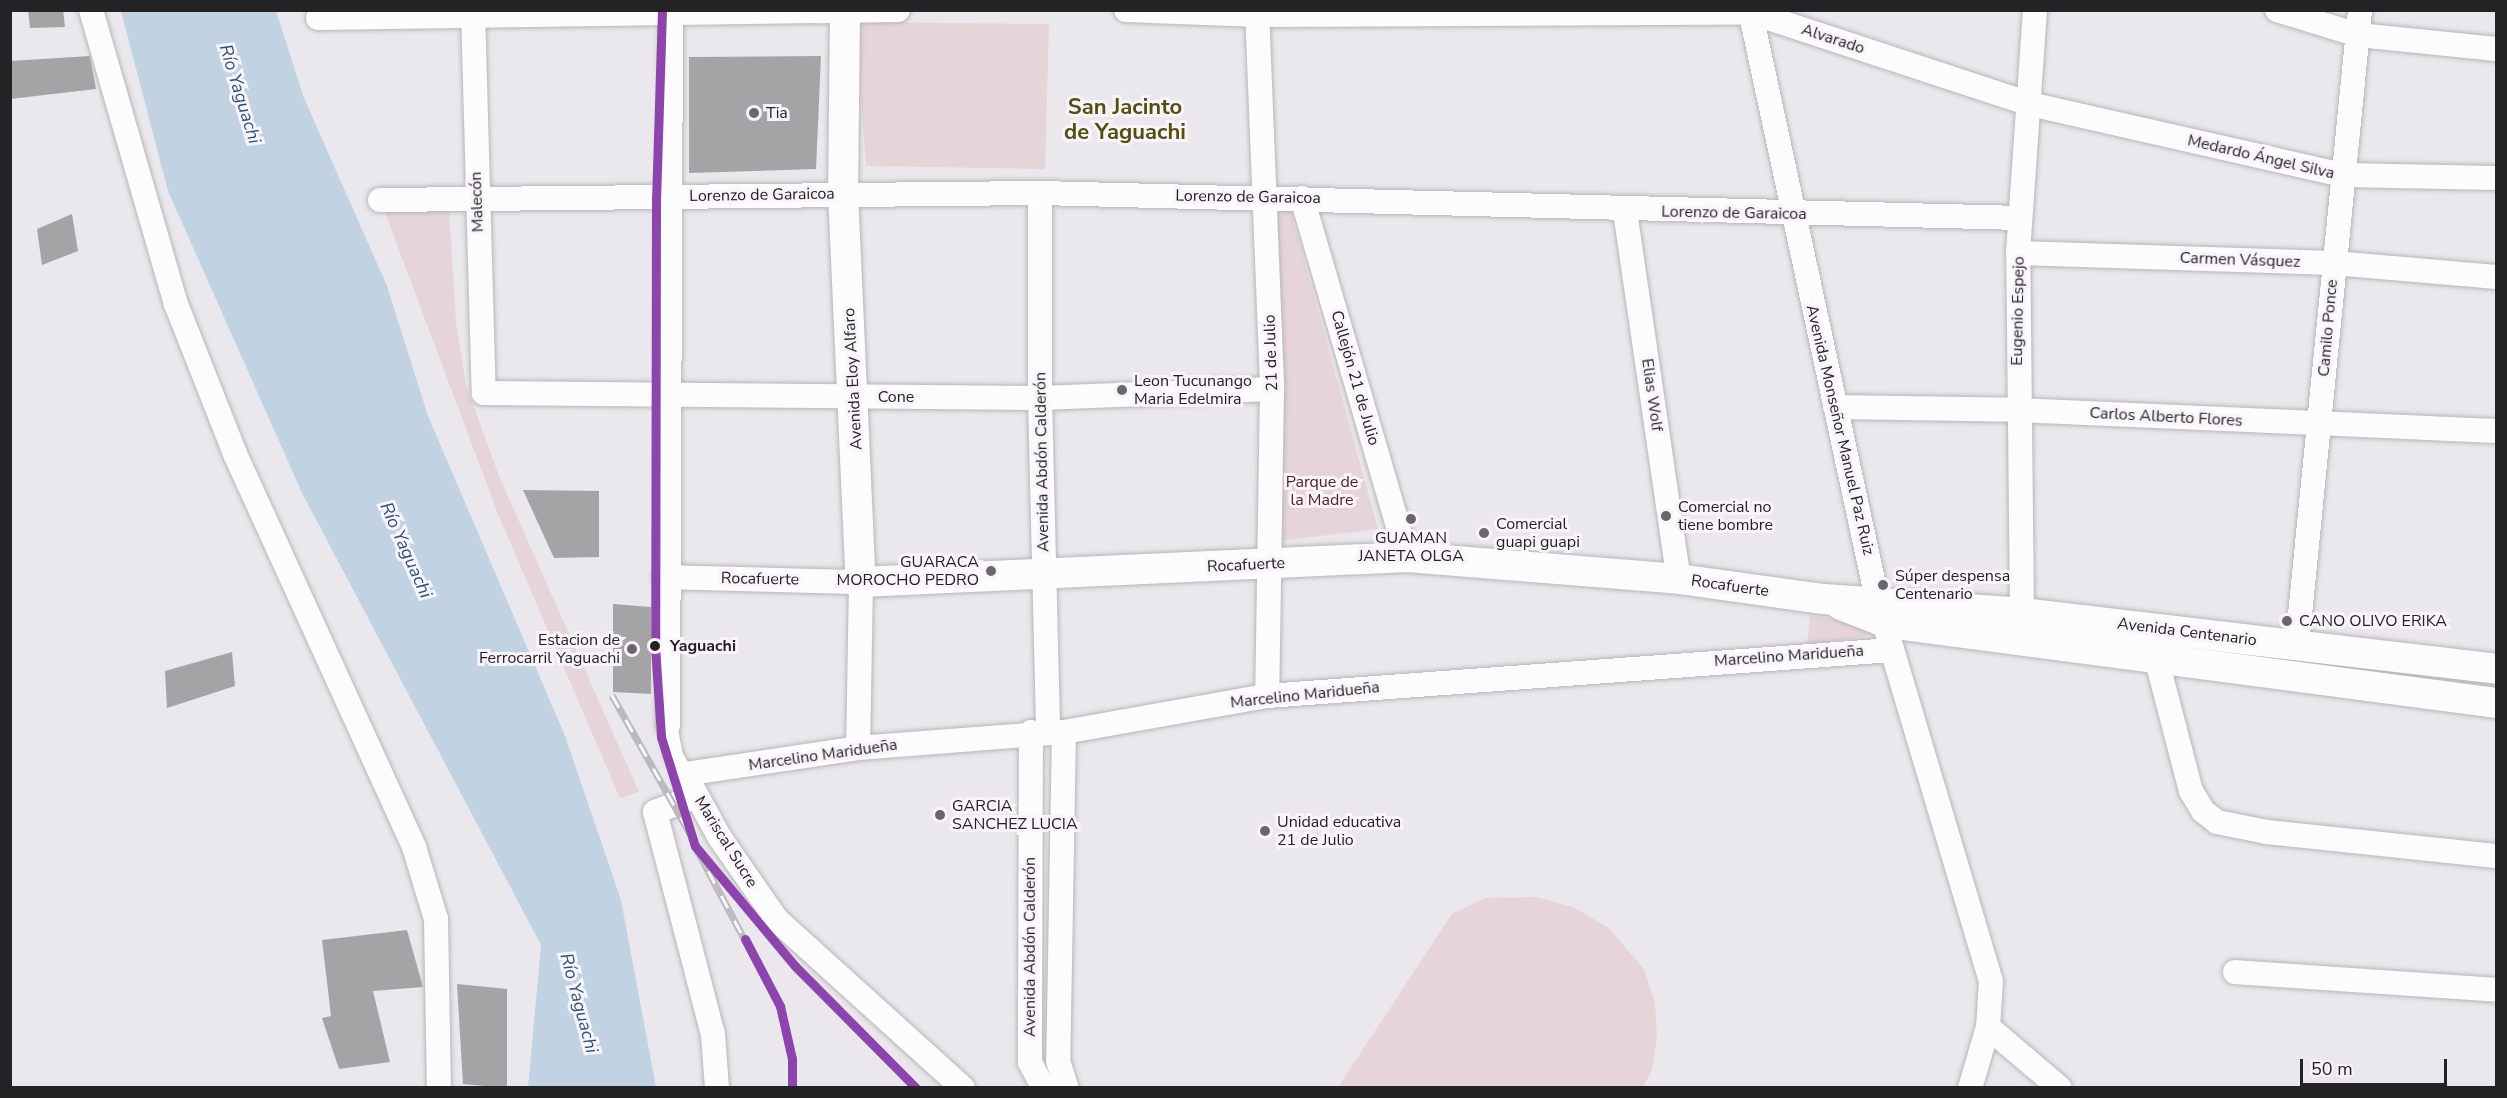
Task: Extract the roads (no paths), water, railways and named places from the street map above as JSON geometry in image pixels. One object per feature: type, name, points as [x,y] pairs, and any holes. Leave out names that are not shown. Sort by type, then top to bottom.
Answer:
[{"type":"street","points":[[91,10],[176,304],[235,454],[414,848],[436,919],[439,1088]]},
{"type":"street","points":[[318,18],[473,13],[898,10]]},
{"type":"street","name":"Alvarado","points":[[1126,10],[1257,13],[1750,11],[2030,104]]},
{"type":"street","name":"Eugenio Espejo","points":[[2022,613],[2017,410],[2018,253],[2035,10]]},
{"type":"street","points":[[2277,10],[2358,35],[2496,49]]},
{"type":"street","name":"Camilo Ponce","points":[[2297,645],[2360,10]]},
{"type":"street","name":"Mariscal Sucre","points":[[671,11],[670,394],[665,577],[668,725],[674,756],[720,838],[777,920],[963,1088]]},
{"type":"street","name":"Avenida Eloy Alfaro","points":[[845,11],[843,193],[861,582],[858,748]]},
{"type":"street","name":"Avenida Monseñor Manuel Paz Ruiz","points":[[1750,11],[1791,214],[1886,624],[1991,981],[1988,1028],[1970,1088]]},
{"type":"street","name":"Malecón","points":[[473,13],[484,393]]},
{"type":"street","name":"21 de Julio","points":[[1257,13],[1272,389],[1267,696]]},
{"type":"street","name":"Medardo Ángel Silva","points":[[2030,104],[2343,175],[2496,178]]},
{"type":"street","name":"Lorenzo de Garaicoa","points":[[380,200],[843,193],[1040,193],[1302,198],[1625,211],[2020,218]]},
{"type":"street","name":"Avenida Abdón Calderón","points":[[1040,193],[1040,398],[1058,1061],[1055,1085]]},
{"type":"street","name":"Callejón 21 de Julio","points":[[1302,198],[1407,557]]},
{"type":"street","name":"Elias Wolf","points":[[1625,211],[1679,579]]},
{"type":"street","name":"Carmen Vásquez","points":[[2018,253],[2334,263],[2496,277]]},
{"type":"street","name":"Cone","points":[[484,393],[1040,398],[1272,389]]},
{"type":"street","name":"Carlos Alberto Flores","points":[[1835,407],[2017,410],[2496,431]]},
{"type":"street","name":"Rocafuerte","points":[[665,577],[861,582],[1407,557],[1679,579],[1824,599],[1886,624]]},
{"type":"street","name":"Avenida Centenario","points":[[1886,624],[2022,613],[2496,669]]},
{"type":"street","name":"Avenida Centenario","points":[[1886,624],[2156,657],[2496,703]]},
{"type":"street","name":"Marcelino Maridueña","points":[[685,774],[858,748],[1048,732],[1267,696],[1886,624]]},
{"type":"street","points":[[2156,657],[2191,791],[2203,811],[2217,822],[2267,832],[2496,856]]},
{"type":"street","name":"Avenida Abdón Calderón","points":[[1048,732],[1030,1062],[1055,1085]]},
{"type":"street","points":[[697,796],[655,812],[713,1034],[717,1088]]},
{"type":"street","points":[[2235,972],[2496,990]]},
{"type":"street","points":[[1988,1028],[2060,1088]]},
{"type":"water","name":"Río Yaguachi","points":[[121,11],[276,11],[304,98],[387,286],[428,416],[565,736],[621,900],[656,1087],[528,1087],[541,945],[302,493],[168,191]]},
{"type":"railway","points":[[612,695],[693,839]]},
{"type":"railway","points":[[695,846],[780,1006],[792,1059],[792,1088]]},
{"type":"place","name":"Tia","points":[[754,113]]},
{"type":"place","name":"Leon Tucunango Maria Edelmira","points":[[1122,390]]},
{"type":"place","name":"Comercial no tiene bombre","points":[[1666,516]]},
{"type":"place","name":"GUAMAN JANETA OLGA","points":[[1411,519]]},
{"type":"place","name":"Comercial guapi guapi","points":[[1484,533]]},
{"type":"place","name":"GUARACA MOROCHO PEDRO","points":[[991,571]]},
{"type":"place","name":"Súper despensa Centenario","points":[[1883,585]]},
{"type":"place","name":"CANO OLIVO ERIKA","points":[[2287,621]]},
{"type":"place","name":"Yaguachi","points":[[655,646]]},
{"type":"place","name":"Estacion de Ferrocarril Yaguachi","points":[[632,649]]},
{"type":"place","name":"GARCIA SANCHEZ LUCIA","points":[[940,815]]},
{"type":"place","name":"Unidad educativa 21 de Julio","points":[[1265,831]]},
{"type":"district","name":"San Jacinto de Yaguachi","points":[[1125,120]]},
{"type":"park label","name":"Parque de la Madre","points":[[1322,491]]}]
